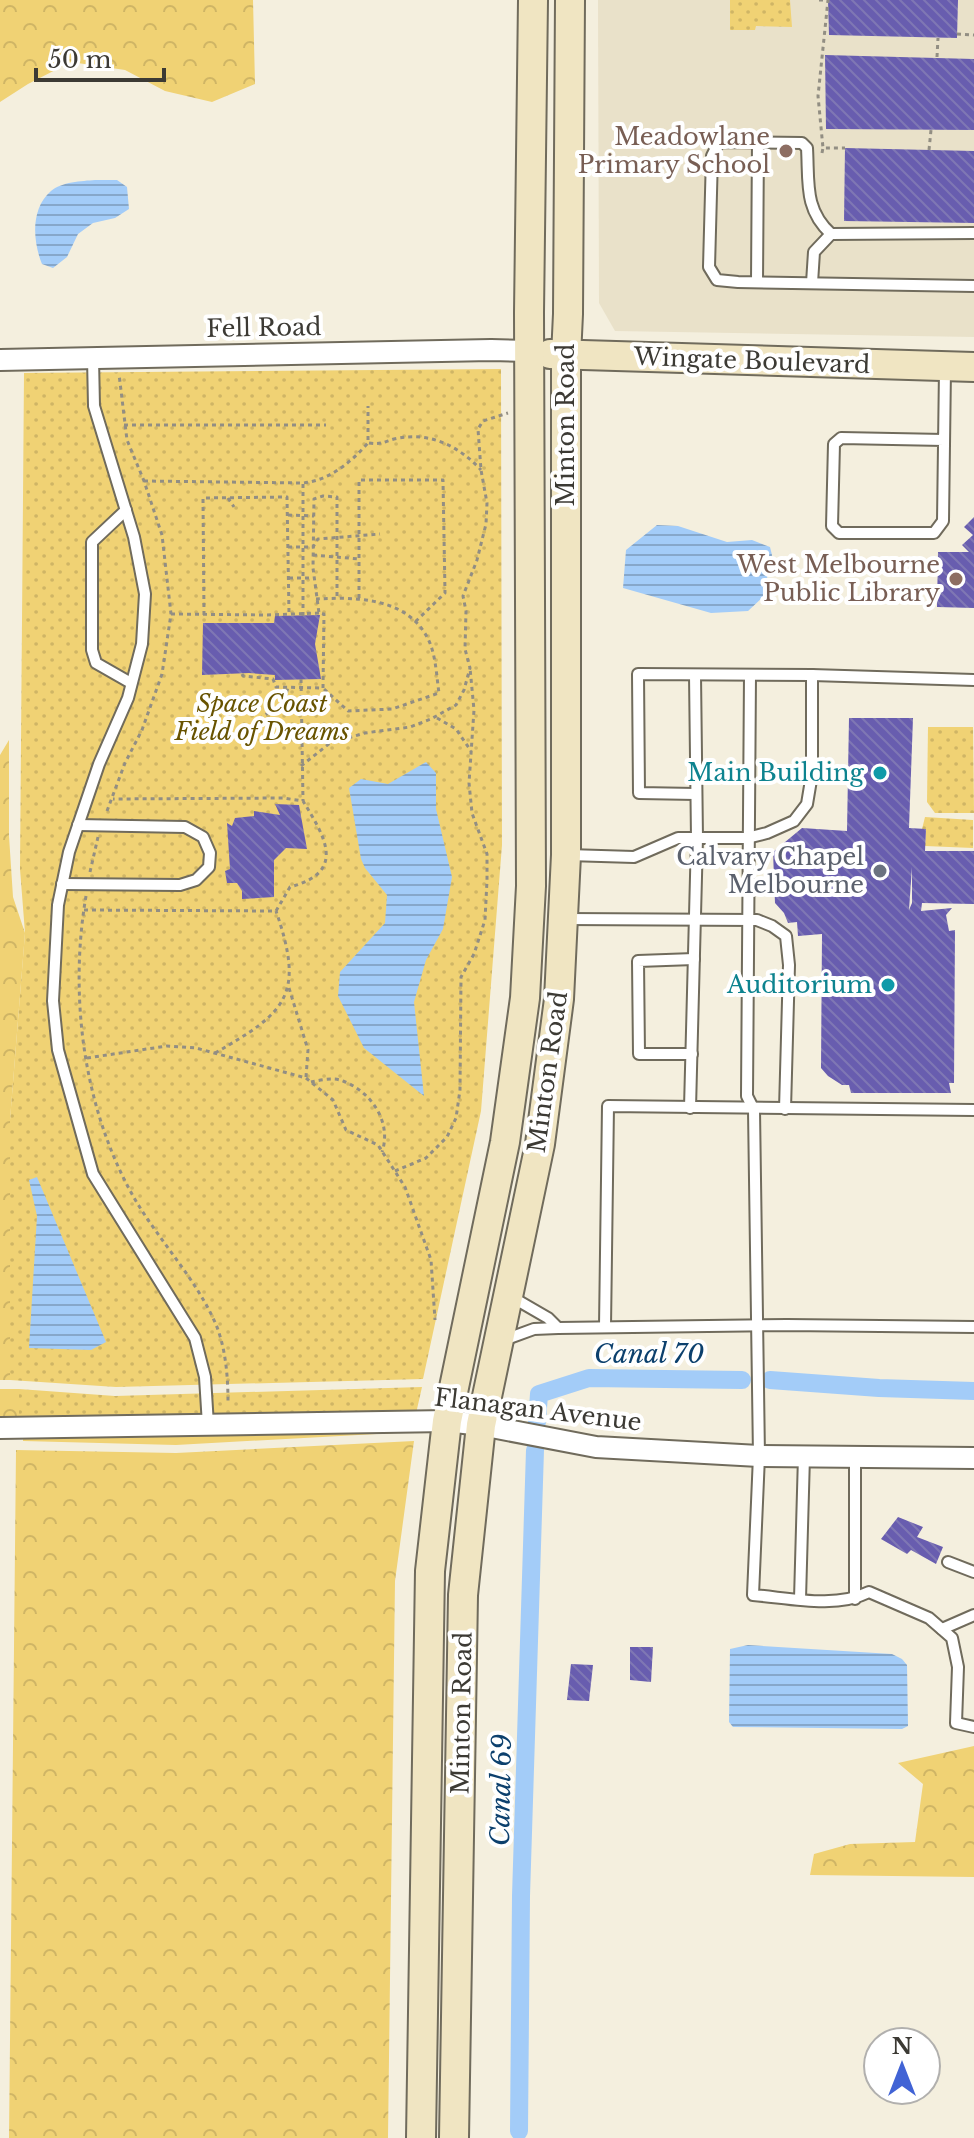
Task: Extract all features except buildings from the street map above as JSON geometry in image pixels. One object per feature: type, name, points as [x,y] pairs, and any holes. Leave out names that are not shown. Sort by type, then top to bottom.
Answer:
[{"type":"main road","name":"Minton Road","points":[[421,2138],[430,1571],[447,1421],[505,1142],[525,998],[531,886],[529,351],[533,0]]},
{"type":"main road","name":"Minton Road","points":[[454,2138],[463,1595],[481,1425],[540,1144],[559,999],[566,855],[570,0]]},
{"type":"main road","name":"Wingate Boulevard","points":[[529,351],[566,356],[974,367]]},
{"type":"main road","points":[[563,919],[531,886],[566,855]]},
{"type":"street","name":"Fell Road","points":[[0,360],[529,351]]},
{"type":"street","name":"Flanagan Avenue","points":[[0,1428],[447,1421],[596,1447],[759,1456],[974,1458]]},
{"type":"lane","points":[[757,282],[758,141]]},
{"type":"lane","points":[[974,233],[831,234],[817,221],[810,204],[807,148],[802,143],[719,142],[712,156],[709,267],[717,280],[974,286]]},
{"type":"lane","points":[[812,283],[814,252],[831,234]]},
{"type":"lane","points":[[93,358],[94,406],[126,510],[145,594],[142,644],[131,683],[78,825],[62,884],[53,1001],[58,1050],[93,1174],[195,1338],[205,1377],[208,1425]]},
{"type":"lane","points":[[944,440],[841,438],[834,444],[832,526],[839,533],[934,533],[943,521],[945,367]]},
{"type":"lane","points":[[126,510],[92,542],[92,650],[96,663],[131,683]]},
{"type":"lane","points":[[696,794],[639,793],[638,674],[974,680]]},
{"type":"lane","points":[[690,1108],[697,838],[695,675]]},
{"type":"lane","points":[[750,675],[747,838],[752,920],[747,1096],[754,1110],[759,1456],[753,1595],[855,1599],[869,1592],[929,1618],[952,1638],[958,1667],[956,1723],[974,1727]]},
{"type":"lane","points":[[566,855],[634,857],[678,838],[747,838],[794,821],[807,804],[812,774],[812,675]]},
{"type":"lane","points":[[62,884],[180,885],[196,880],[209,867],[210,853],[203,837],[185,827],[78,825]]},
{"type":"lane","points":[[563,919],[752,920],[772,926],[786,936],[789,965],[785,1109]]},
{"type":"lane","points":[[692,1054],[639,1054],[638,961],[694,959]]},
{"type":"lane","points":[[605,1327],[608,1106],[754,1110],[974,1110]]},
{"type":"lane","points":[[507,1294],[548,1318],[558,1328]]},
{"type":"lane","points":[[498,1341],[534,1329],[558,1328],[974,1327]]},
{"type":"lane","points":[[800,1599],[804,1456]]},
{"type":"lane","points":[[855,1457],[855,1599]]},
{"type":"lane","points":[[948,1562],[974,1572]]},
{"type":"lane","points":[[942,1629],[974,1615]]},
{"type":"path","points":[[819,0],[828,0],[818,96],[822,162]]},
{"type":"path","points":[[957,34],[974,35]]},
{"type":"path","points":[[937,57],[938,38]]},
{"type":"path","points":[[929,150],[931,130]]},
{"type":"path","points":[[823,148],[845,148]]},
{"type":"path","points":[[144,481],[319,481],[336,472],[368,443],[368,406]]},
{"type":"path","points":[[395,1171],[426,1158],[447,1137],[456,1118],[460,1090],[461,977],[474,954],[485,920],[487,880],[487,854],[472,813],[469,783],[474,710],[465,649],[466,611],[463,596],[486,524],[487,503],[478,429],[483,421],[508,413]]},
{"type":"path","points":[[124,425],[326,425]]},
{"type":"path","points":[[368,443],[379,445],[394,439],[424,436],[448,444],[468,456],[481,470]]},
{"type":"path","points":[[468,456],[479,449]]},
{"type":"path","points":[[359,598],[359,480],[443,480],[445,593],[415,622]]},
{"type":"path","points":[[303,483],[303,614]]},
{"type":"path","points":[[319,613],[314,578],[314,499],[323,496],[337,497],[337,598]]},
{"type":"path","points":[[204,615],[203,498],[287,497],[289,613]]},
{"type":"path","points":[[228,498],[234,507]]},
{"type":"path","points":[[288,515],[314,516]]},
{"type":"path","points":[[313,547],[318,539],[380,534]]},
{"type":"path","points":[[288,547],[313,547]]},
{"type":"path","points":[[313,555],[359,559]]},
{"type":"path","points":[[289,578],[314,578]]},
{"type":"path","points":[[242,674],[273,679],[276,687],[323,688],[348,711],[392,709],[439,693],[435,659],[425,633],[415,622],[385,604],[359,598],[316,599]]},
{"type":"path","points":[[171,614],[324,614],[323,688]]},
{"type":"path","points":[[301,766],[330,743],[365,733],[410,727],[456,705],[470,668]]},
{"type":"path","points":[[301,679],[303,801]]},
{"type":"path","points":[[259,719],[284,702],[288,687]]},
{"type":"path","points":[[435,717],[456,729],[471,751]]},
{"type":"path","points":[[276,911],[286,942],[289,988],[308,1050],[306,1078]]},
{"type":"path","points":[[215,1053],[248,1034],[278,1010],[289,988]]},
{"type":"path","points":[[87,1058],[167,1046],[196,1048],[306,1078],[333,1100],[346,1130],[378,1145],[405,1187],[431,1260],[435,1320]]},
{"type":"path","points":[[311,1082],[342,1080],[371,1100],[385,1122],[386,1143],[382,1152]]},
{"type":"shaded area","name":"Meadowlane Primary School","points":[[598,0],[974,0],[974,337],[615,331],[599,303]]},
{"type":"green space","points":[[0,0],[253,0],[255,84],[212,102],[165,91],[125,70],[71,62],[0,102]]},
{"type":"green space","points":[[730,0],[790,0],[792,27],[756,26],[755,30],[730,30]]},
{"type":"green space","name":"Space Coast Field of Dreams","points":[[501,369],[502,845],[481,1111],[423,1379],[116,1387],[10,1380],[10,1120],[25,933],[20,869],[24,373]]},
{"type":"green space","points":[[928,727],[973,727],[974,813],[935,813],[927,802]]},
{"type":"green space","points":[[9,740],[9,836],[13,897],[25,933],[10,1120],[10,1380],[0,1380],[0,755]]},
{"type":"green space","points":[[925,817],[973,820],[973,848],[925,846],[926,829],[922,829]]},
{"type":"green space","points":[[422,1387],[415,1418],[19,1420],[19,1389],[115,1396]]},
{"type":"green space","points":[[0,1389],[19,1389],[19,1420],[0,1419]]},
{"type":"green space","points":[[415,1418],[413,1432],[176,1445],[23,1441],[23,1425]]},
{"type":"green space","points":[[414,1441],[395,1581],[388,2138],[9,2138],[16,1450],[176,1453]]},
{"type":"green space","points":[[974,1746],[974,1877],[810,1875],[814,1854],[850,1844],[915,1842],[923,1784],[898,1763]]},
{"type":"water","points":[[117,180],[127,187],[129,209],[115,218],[93,223],[78,234],[67,257],[53,268],[42,264],[35,226],[44,198],[60,186]]},
{"type":"water","points":[[657,525],[678,526],[727,542],[752,540],[770,547],[772,555],[763,597],[748,611],[711,613],[623,588],[626,550]]},
{"type":"water","points":[[426,762],[436,773],[436,809],[452,877],[443,929],[426,960],[414,1002],[424,1096],[364,1048],[338,996],[340,972],[385,923],[387,895],[361,859],[349,788],[361,779],[388,784]]},
{"type":"water","points":[[37,1177],[106,1342],[91,1350],[29,1348],[37,1216],[29,1180]]},
{"type":"water","points":[[748,1645],[892,1654],[902,1659],[907,1665],[908,1726],[902,1729],[733,1727],[729,1722],[730,1649]]},
{"type":"waterway","name":"Canal 70","points":[[537,1422],[539,1394],[589,1378],[742,1380]]},
{"type":"waterway","name":"Canal 70","points":[[770,1380],[974,1391]]},
{"type":"waterway","name":"Canal 69","points":[[519,2131],[521,1896],[535,1450]]},
{"type":"place","name":"Meadowlane Primary School","points":[[786,151]]},
{"type":"place","name":"West Melbourne Public Library","points":[[956,579]]},
{"type":"place","name":"Main Building","points":[[880,773]]},
{"type":"place","name":"Calvary Chapel Melbourne","points":[[880,871]]},
{"type":"place","name":"Auditorium","points":[[888,985]]}]
